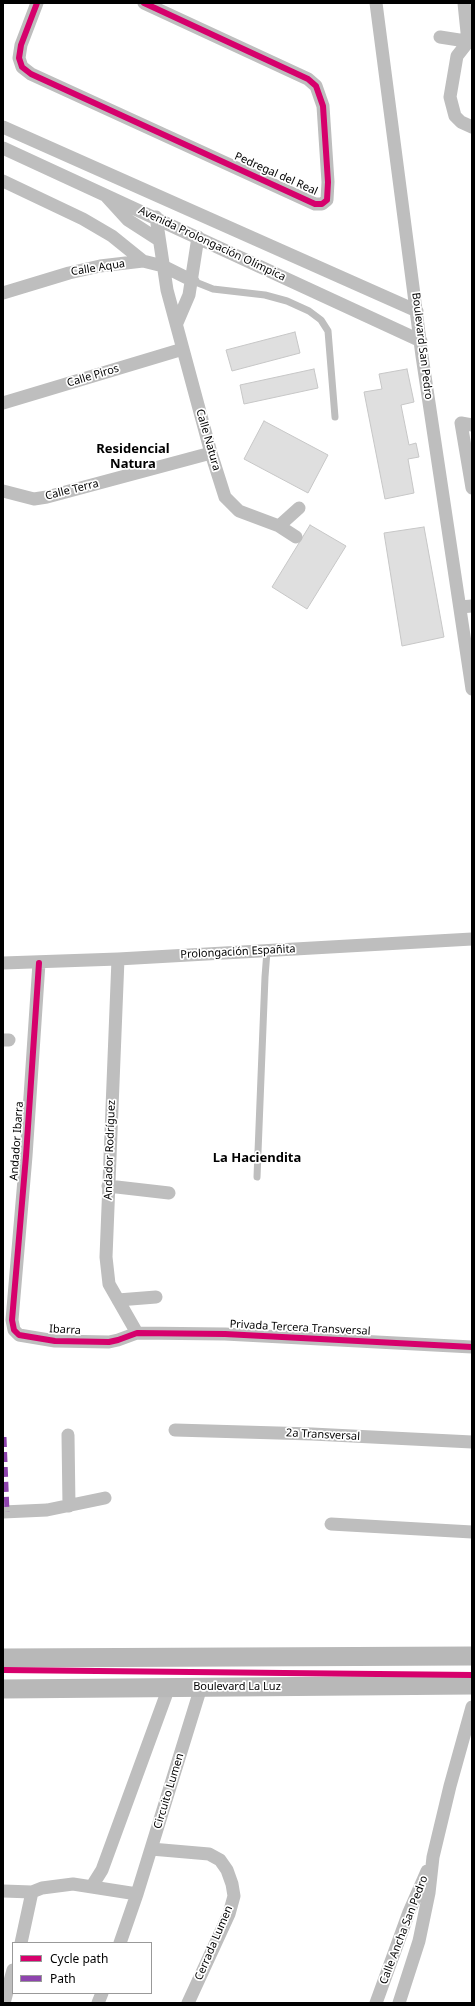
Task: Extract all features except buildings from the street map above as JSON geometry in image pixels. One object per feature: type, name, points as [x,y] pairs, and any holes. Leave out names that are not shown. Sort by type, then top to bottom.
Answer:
[{"type":"main road","points":[[3,1658],[472,1656]]},
{"type":"main road","name":"Boulevard La Luz","points":[[3,1688],[472,1685]]},
{"type":"street","name":"Pedregal del Real","points":[[37,3],[21,45],[19,58],[22,67],[31,74],[315,204],[322,204],[327,200],[328,182],[323,106],[316,86],[308,79],[146,3]]},
{"type":"street","name":"Boulevard San Pedro","points":[[376,3],[444,508],[466,607],[472,689]]},
{"type":"street","points":[[464,3],[470,42]]},
{"type":"street","points":[[440,37],[470,42]]},
{"type":"street","points":[[466,124],[455,116],[450,97],[457,56],[470,42]]},
{"type":"street","name":"Avenida Prolongación Olímpica","points":[[3,127],[417,312]]},
{"type":"street","name":"Avenida Prolongación Olímpica","points":[[3,148],[103,192],[421,341]]},
{"type":"street","points":[[3,181],[83,219],[112,236],[143,261]]},
{"type":"street","points":[[103,192],[128,220],[159,240]]},
{"type":"street","name":"Calle Natura","points":[[156,217],[167,290],[225,498],[239,511],[279,526],[296,537]]},
{"type":"street","points":[[176,322],[184,309],[193,281],[198,237]]},
{"type":"street","points":[[265,268],[274,248]]},
{"type":"street","name":"Calle Aqua","points":[[3,293],[69,273],[100,266],[143,261],[163,266],[193,281]]},
{"type":"street","name":"Calle Piros","points":[[3,403],[183,349]]},
{"type":"street","points":[[466,424],[472,488]]},
{"type":"street","name":"Calle Terra","points":[[3,491],[34,499],[47,497],[211,452]]},
{"type":"street","points":[[279,526],[299,508]]},
{"type":"street","name":"Prolongación Españita","points":[[3,963],[39,963],[118,959],[472,939]]},
{"type":"street","name":"Andador Rodríguez","points":[[118,959],[108,1186],[107,1273],[109,1284],[118,1300],[133,1335]]},
{"type":"street","name":"Andador Ibarra","points":[[12,1320],[26,1156],[39,963]]},
{"type":"street","points":[[108,1186],[169,1192]]},
{"type":"street","points":[[118,1300],[156,1296]]},
{"type":"street","name":"Ibarra","points":[[12,1320],[14,1330],[19,1336],[55,1341],[109,1342],[133,1335]]},
{"type":"street","name":"Privada Tercera Transversal","points":[[133,1335],[225,1334],[472,1347]]},
{"type":"street","name":"2a Transversal","points":[[175,1430],[312,1434],[472,1442]]},
{"type":"street","points":[[68,1435],[69,1506]]},
{"type":"street","points":[[3,1512],[47,1510],[105,1498]]},
{"type":"street","points":[[331,1524],[472,1532]]},
{"type":"street","points":[[92,1886],[102,1870],[169,1687]]},
{"type":"street","name":"Circuito Lumen","points":[[120,1942],[137,1894],[201,1687]]},
{"type":"street","name":"Calle Ancha San Pedro","points":[[399,2003],[419,1941],[429,1893],[433,1857],[450,1786],[472,1707]]},
{"type":"street","name":"Cerrada Lumen","points":[[151,1849],[209,1854],[220,1860],[227,1870],[232,1884],[234,1896],[229,1914],[188,2003]]},
{"type":"street","name":"Calle Ancha San Pedro","points":[[376,2003],[409,1912],[433,1857]]},
{"type":"street","points":[[3,1891],[32,1892],[58,1885],[73,1884],[137,1894]]},
{"type":"street","points":[[20,1942],[32,1892]]},
{"type":"street","points":[[4,2003],[12,1974]]},
{"type":"lane","points":[[193,281],[213,289],[265,296],[287,301],[309,311],[321,320],[328,331],[335,417]]},
{"type":"lane","points":[[257,1177],[264,977],[267,951]]},
{"type":"marked path","points":[[4,1437],[7,1512]]},
{"type":"cycle path","points":[[37,3],[21,45],[19,58],[22,67],[31,74],[315,204],[322,204],[327,200],[328,182],[323,106],[316,86],[308,79],[144,3]]},
{"type":"cycle path","points":[[39,963],[26,1156],[12,1320],[14,1330],[19,1335],[55,1341],[109,1342],[137,1333],[225,1334],[472,1347]]},
{"type":"cycle path","points":[[3,1670],[472,1675]]},
{"type":"district","name":"Residencial Natura","points":[[133,456]]},
{"type":"district","name":"La Haciendita","points":[[257,1158]]}]
